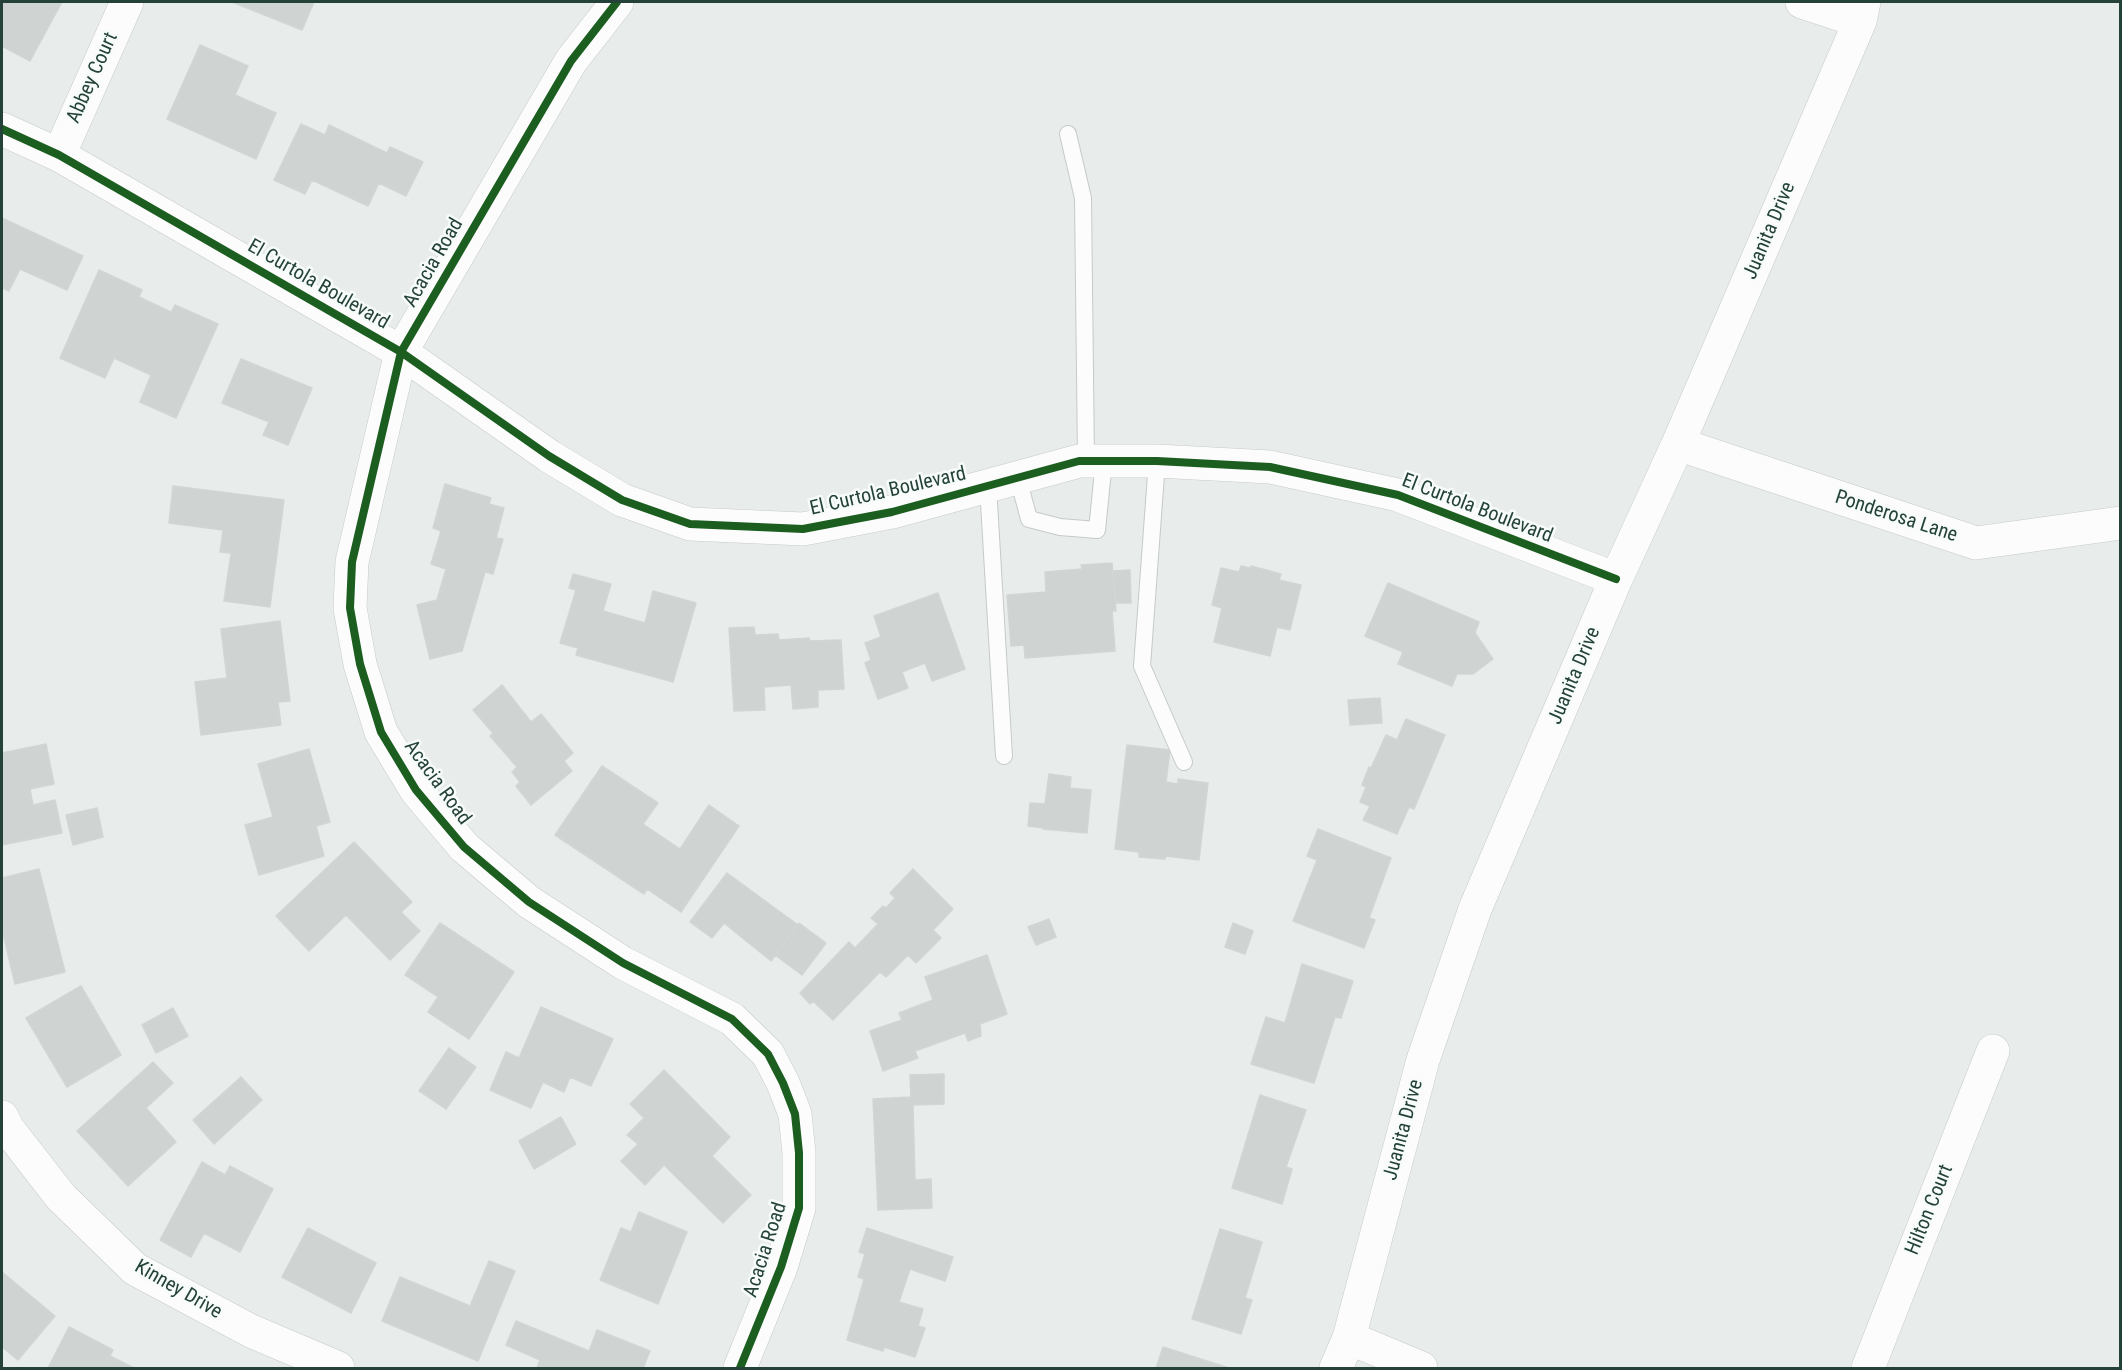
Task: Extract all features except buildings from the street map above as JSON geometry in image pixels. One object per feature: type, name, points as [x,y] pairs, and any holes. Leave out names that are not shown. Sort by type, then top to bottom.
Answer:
[{"type":"street","name":"Abbey Court","points":[[59,155],[127,2]]},
{"type":"street","name":"Acacia Road","points":[[617,2],[571,61],[401,352],[352,562],[350,608],[360,664],[381,732],[416,790],[464,847],[529,902],[623,963],[732,1019],[768,1054],[783,1083],[795,1114],[799,1153],[800,1208],[781,1267],[740,1368]]},
{"type":"street","points":[[1802,2],[1862,11]]},
{"type":"street","name":"Juanita Drive","points":[[1336,1368],[1349,1338],[1423,1060],[1475,909],[1616,579],[1678,444],[1862,11]]},
{"type":"street","name":"El Curtola Boulevard","points":[[2,129],[59,155],[401,352],[549,456],[622,500],[690,524],[803,529],[892,512],[1079,461],[1157,461],[1270,467],[1398,495],[1616,579]]},
{"type":"street","name":"Ponderosa Lane","points":[[1678,444],[1976,543],[2121,522]]},
{"type":"street","name":"Hilton Court","points":[[1868,1368],[1993,1052]]},
{"type":"street","name":"Kinney Drive","points":[[2,1117],[8,1129],[62,1197],[135,1269],[251,1331],[338,1368]]},
{"type":"street","points":[[1349,1338],[1421,1368]]},
{"type":"lane","points":[[1003,482],[1029,519],[1060,527],[1097,530],[1083,198],[1068,135]]},
{"type":"lane","points":[[1157,461],[1142,666],[1184,762]]},
{"type":"lane","points":[[1003,482],[1004,756]]},
{"type":"cycle path","points":[[617,2],[571,61],[401,352],[352,562],[350,608],[360,664],[381,732],[416,790],[464,847],[529,902],[623,963],[732,1019],[768,1054],[783,1083],[795,1114],[799,1153],[799,1208],[781,1267],[740,1368]]},
{"type":"cycle path","points":[[2,129],[59,155],[401,352],[549,456],[622,500],[690,524],[803,529],[892,512],[1079,461],[1157,461],[1270,467],[1398,495],[1616,579]]}]
